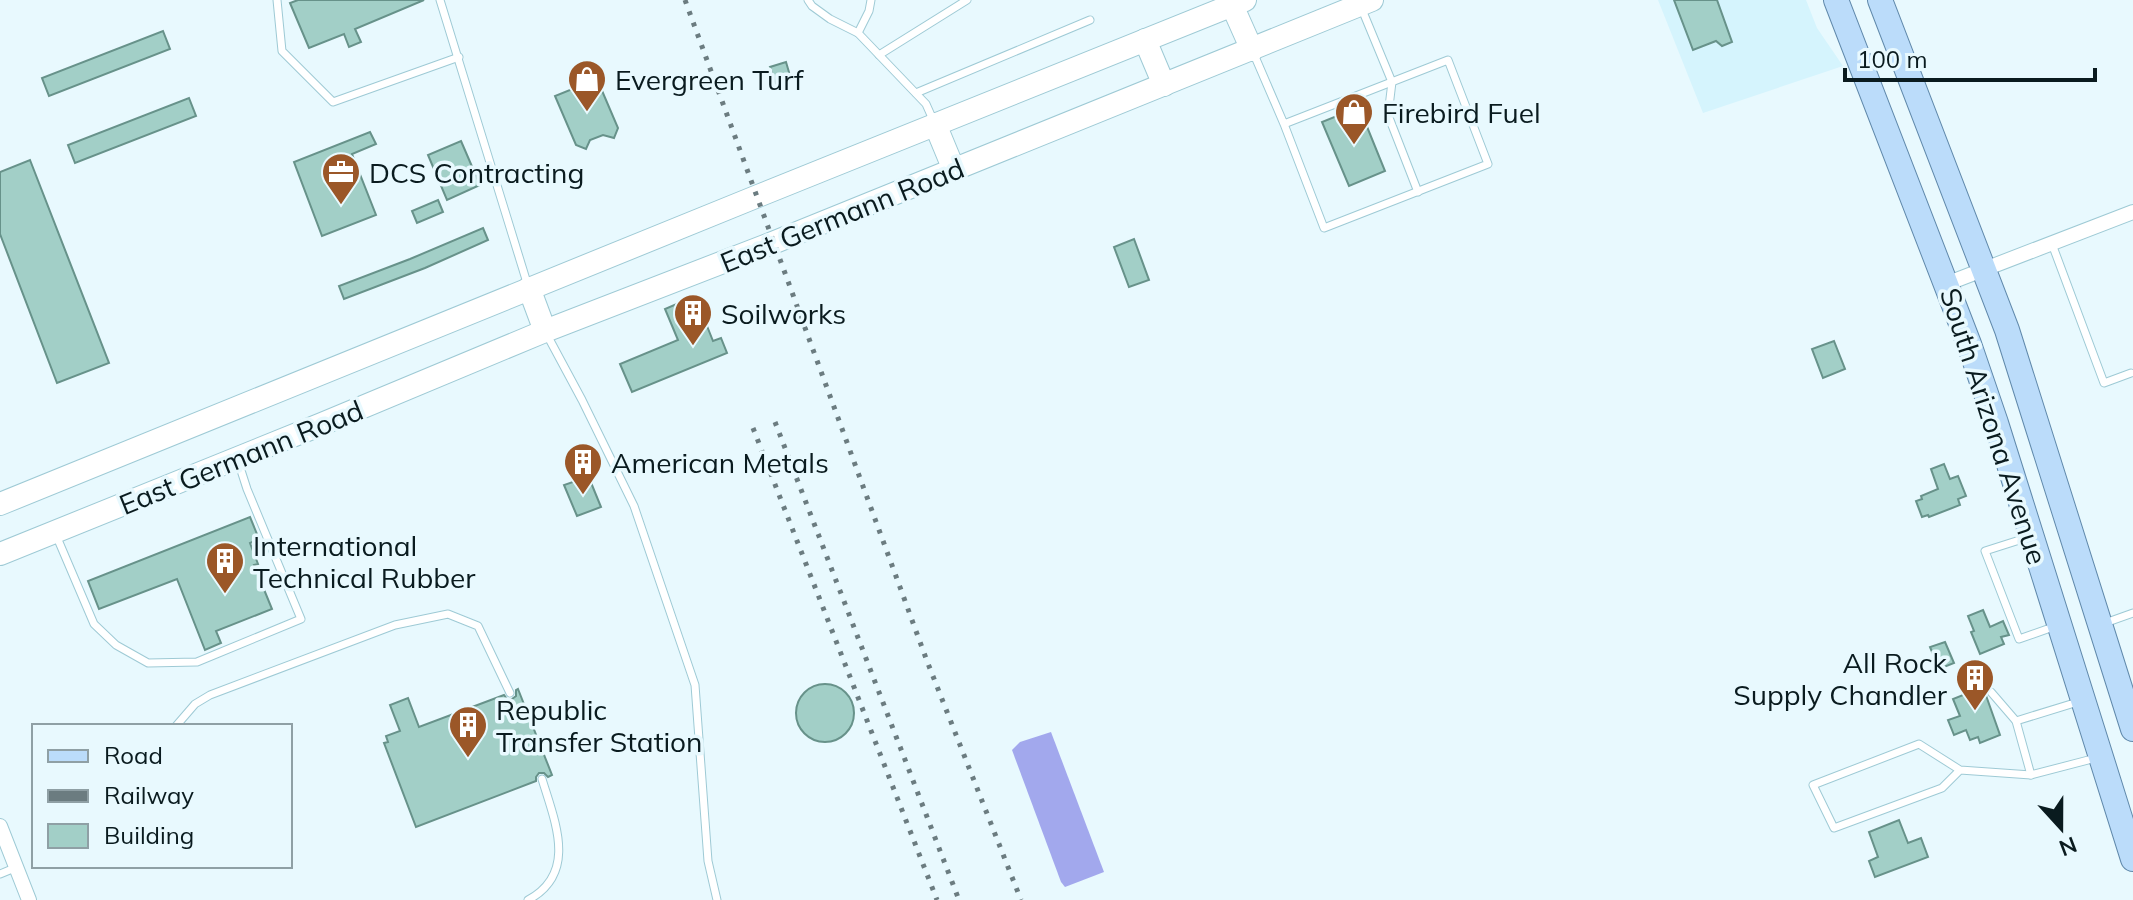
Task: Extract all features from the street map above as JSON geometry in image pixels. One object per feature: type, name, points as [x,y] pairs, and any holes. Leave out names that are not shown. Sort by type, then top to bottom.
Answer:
[{"type":"main road","name":"South Arizona Avenue","points":[[1836,0],[1992,409],[2133,859]]},
{"type":"main road","name":"South Arizona Avenue","points":[[1880,0],[2007,330],[2133,729]]},
{"type":"main road","name":"East Germann Road","points":[[0,554],[545,331],[775,242],[1366,2]]},
{"type":"main road","name":"East Germann Road","points":[[0,504],[1239,3]]},
{"type":"main road","points":[[1239,3],[1252,50]]},
{"type":"main road","points":[[1145,40],[1164,85]]},
{"type":"main road","points":[[935,124],[954,170]]},
{"type":"main road","points":[[529,288],[545,331]]},
{"type":"street","points":[[1946,284],[2133,212]]},
{"type":"street","points":[[0,826],[29,900]]},
{"type":"lane","points":[[277,0],[282,51],[333,102],[459,57]]},
{"type":"lane","points":[[440,0],[529,288]]},
{"type":"lane","points":[[808,0],[830,19],[858,33],[926,104],[935,124]]},
{"type":"lane","points":[[858,33],[871,0]]},
{"type":"lane","points":[[879,55],[967,0]]},
{"type":"lane","points":[[1366,2],[1392,82],[1388,115],[1418,192]]},
{"type":"lane","points":[[916,93],[1090,20]]},
{"type":"lane","points":[[1252,50],[1324,228],[1488,164],[1448,60],[1284,124]]},
{"type":"lane","points":[[2052,244],[2104,383],[2131,373]]},
{"type":"lane","points":[[545,331],[634,506],[695,685],[708,861],[717,900]]},
{"type":"lane","points":[[55,532],[94,624],[116,645],[148,663],[197,662],[301,619],[237,459]]},
{"type":"lane","points":[[2031,536],[1985,551],[2019,639],[2059,625]]},
{"type":"lane","points":[[2100,625],[2133,613]]},
{"type":"lane","points":[[178,724],[195,704],[210,695],[395,625],[448,614],[478,626],[510,693]]},
{"type":"lane","points":[[1991,692],[2016,721],[2031,775]]},
{"type":"lane","points":[[2016,721],[2083,700]]},
{"type":"lane","points":[[1960,770],[1942,788],[1834,828],[1813,785],[1919,744],[1960,770],[2031,775],[2101,757]]},
{"type":"lane","points":[[528,900],[543,892],[556,874],[560,838],[542,779]]},
{"type":"lane","points":[[0,874],[17,867]]},
{"type":"shaded area","points":[[1658,0],[1806,0],[1817,28],[1843,66],[1703,113]]},
{"type":"water","points":[[1051,732],[1104,872],[1065,887],[1012,750],[1020,742]]},
{"type":"building","points":[[298,0],[424,0],[355,29],[361,42],[349,47],[344,34],[309,48],[290,3]]},
{"type":"building","points":[[1674,0],[1717,0],[1732,42],[1722,46],[1716,41],[1693,50]]},
{"type":"building","points":[[163,31],[170,49],[49,96],[42,78]]},
{"type":"building","points":[[786,62],[791,79],[776,84],[770,67]]},
{"type":"building","name":"Evergreen Turf","points":[[597,79],[618,128],[614,138],[603,135],[590,140],[586,149],[576,145],[555,96]]},
{"type":"building","points":[[189,98],[196,116],[75,163],[68,145]]},
{"type":"building","name":"Firebird Fuel","points":[[1359,107],[1385,171],[1349,186],[1322,122]]},
{"type":"building","points":[[370,132],[376,144],[352,154],[376,215],[322,236],[294,162]]},
{"type":"building","points":[[461,141],[480,185],[447,200],[428,155]]},
{"type":"building","points":[[30,160],[109,363],[57,383],[0,234],[0,172]]},
{"type":"building","points":[[438,200],[443,212],[417,223],[412,211]]},
{"type":"building","points":[[483,228],[488,240],[344,299],[339,286]]},
{"type":"building","points":[[1134,239],[1149,280],[1129,287],[1114,247]]},
{"type":"building","name":"Soilworks","points":[[695,296],[713,341],[721,338],[727,353],[632,392],[620,364],[678,340],[665,309]]},
{"type":"building","points":[[1834,341],[1845,369],[1823,378],[1812,349]]},
{"type":"building","points":[[1944,464],[1950,479],[1958,476],[1966,496],[1958,499],[1960,505],[1922,517],[1916,501],[1938,489],[1931,469]]},
{"type":"building","name":"American Metals","points":[[585,468],[601,507],[577,516],[564,485],[576,481],[572,472]]},
{"type":"building","name":"International Technical Rubber","points":[[250,517],[259,539],[250,543],[258,564],[254,565],[272,609],[216,631],[221,643],[205,650],[177,579],[99,609],[88,581]]},
{"type":"building","points":[[1983,610],[1990,627],[2003,621],[2009,635],[2001,637],[2004,644],[1980,654],[1968,616]]},
{"type":"building","points":[[1945,642],[1954,663],[1939,669],[1930,647]]},
{"type":"building","points":[[825,684],[836,686],[845,693],[852,702],[852,724],[845,733],[836,740],[825,742],[814,740],[805,733],[798,724],[796,713],[798,702],[805,693],[814,686]]},
{"type":"building","name":"All Rock Supply Chandler","points":[[1983,687],[2000,735],[1980,743],[1978,737],[1970,740],[1966,730],[1954,735],[1948,720],[1960,716],[1953,699]]},
{"type":"building","name":"Republic Transfer Station","points":[[518,689],[552,775],[548,777],[539,773],[536,781],[416,827],[384,743],[388,742],[386,736],[400,731],[390,705],[408,698],[419,727],[504,695],[512,699]]},
{"type":"building","points":[[1899,820],[1908,843],[1921,838],[1928,857],[1875,877],[1869,861],[1878,857],[1869,832]]},
{"type":"railway","points":[[685,0],[927,661],[1021,900]]},
{"type":"railway","points":[[775,422],[959,900]]},
{"type":"railway","points":[[753,428],[937,900]]},
{"type":"place","name":"Evergreen Turf","points":[[587,113]]},
{"type":"place","name":"Firebird Fuel","points":[[1354,146]]},
{"type":"place","name":"DCS Contracting","points":[[341,206]]},
{"type":"place","name":"Soilworks","points":[[693,347]]},
{"type":"place","name":"American Metals","points":[[583,496]]},
{"type":"place","name":"International Technical Rubber","points":[[225,595]]},
{"type":"place","name":"All Rock Supply Chandler","points":[[1975,712]]},
{"type":"place","name":"Republic Transfer Station","points":[[468,759]]}]
